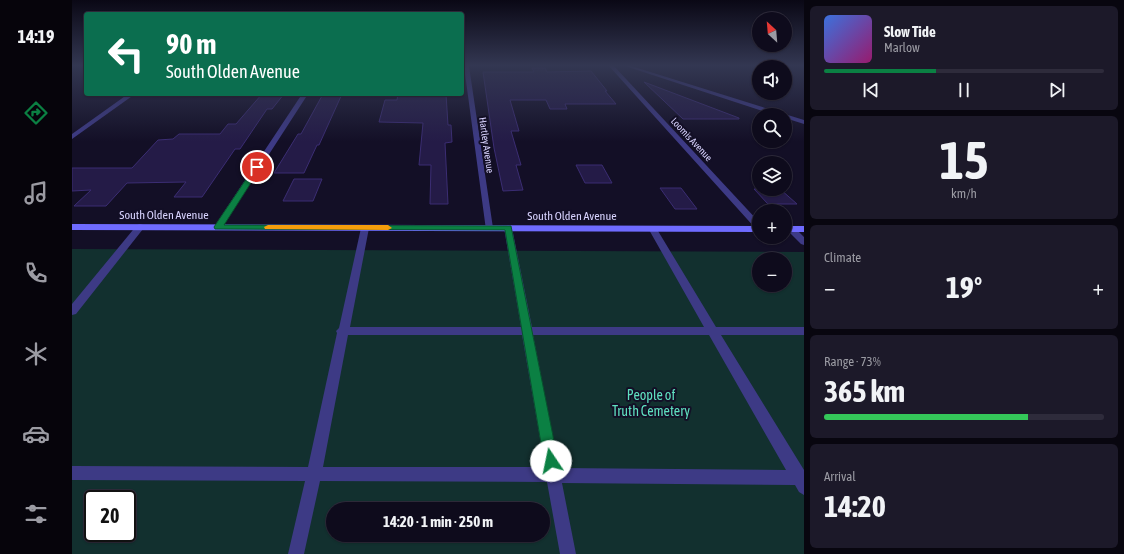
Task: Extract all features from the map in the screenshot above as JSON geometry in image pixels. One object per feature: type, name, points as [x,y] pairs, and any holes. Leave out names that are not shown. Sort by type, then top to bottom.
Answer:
[{"type":"main road","name":"South Olden Avenue","points":[[72,227],[752,228]]},
{"type":"main road","points":[[792,229],[804,229]]},
{"type":"street","name":"Hartley Avenue","points":[[470,91],[489,228]]},
{"type":"street","name":"Loomis Avenue","points":[[634,91],[752,220]]},
{"type":"street","points":[[706,91],[759,108]]},
{"type":"street","points":[[72,138],[129,96]]},
{"type":"street","points":[[218,227],[304,96]]},
{"type":"street","points":[[792,118],[804,122]]},
{"type":"street","points":[[72,311],[140,227]]},
{"type":"street","points":[[296,554],[314,474],[364,228]]},
{"type":"street","points":[[508,228],[568,554]]},
{"type":"street","points":[[652,228],[802,481]]},
{"type":"street","points":[[792,232],[804,242]]},
{"type":"street","points":[[342,331],[804,331]]},
{"type":"street","points":[[72,473],[554,475],[802,481]]},
{"type":"green space","name":"People of Truth Cemetery","points":[[72,249],[804,252],[804,554],[72,554]]},
{"type":"building","points":[[486,91],[607,91],[605,91],[616,104],[565,104],[567,109],[550,109],[546,100],[510,100],[519,131],[511,131],[521,165],[516,165],[523,190],[503,191],[494,148]]},
{"type":"building","points":[[653,91],[667,91],[739,118],[739,119],[683,119]]},
{"type":"building","points":[[260,96],[282,96],[272,109],[267,109],[240,149],[235,149],[202,197],[174,197],[186,182],[127,183],[106,206],[74,206],[91,190],[72,191],[72,168],[132,168],[158,140],[173,139],[179,134],[220,134],[228,124],[236,124]]},
{"type":"building","points":[[322,96],[341,96],[319,145],[317,145],[304,173],[274,173],[298,134],[301,134]]},
{"type":"building","points":[[398,96],[446,96],[448,125],[451,125],[452,142],[445,143],[448,204],[430,204],[431,165],[419,165],[423,123],[379,122],[385,100],[397,100]]},
{"type":"building","points":[[576,165],[602,165],[612,183],[585,183]]},
{"type":"building","points":[[294,179],[322,179],[313,201],[283,201]]},
{"type":"building","points":[[660,188],[681,188],[697,209],[675,209]]},
{"type":"building","points":[[761,196],[788,196],[797,204],[792,204],[768,204]]},
{"type":"slow traffic","points":[[268,227],[388,228]]},
{"type":"route","points":[[257,167],[218,227],[508,228],[551,461]]}]
